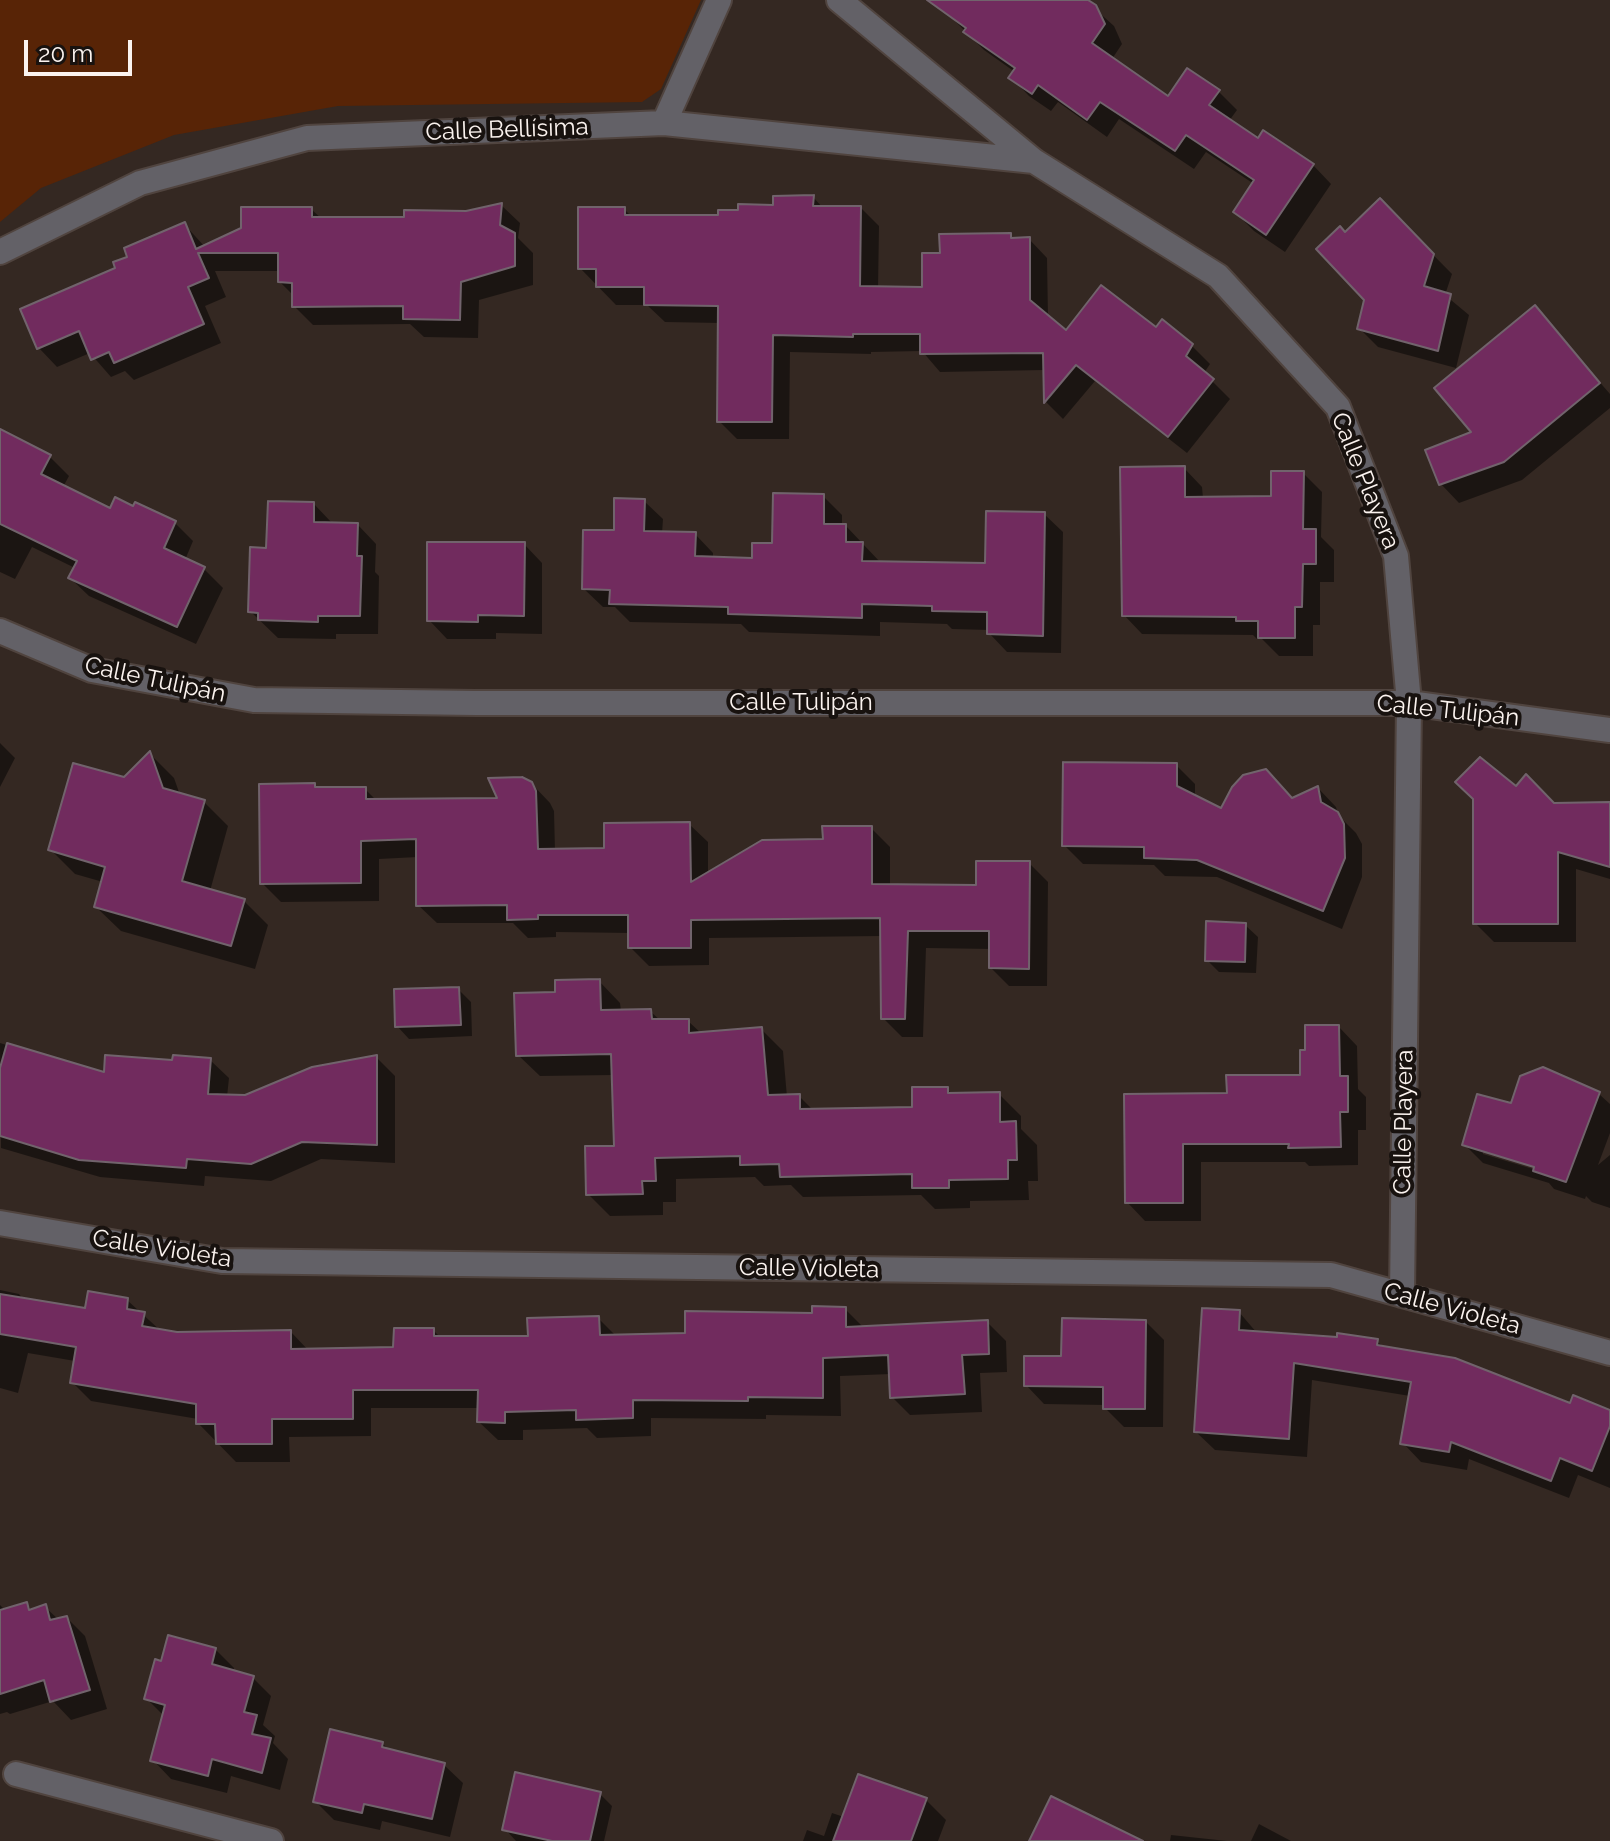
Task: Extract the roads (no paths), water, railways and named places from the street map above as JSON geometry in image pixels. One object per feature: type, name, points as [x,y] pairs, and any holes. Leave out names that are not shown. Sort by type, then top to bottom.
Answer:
[{"type":"street","points":[[664,123],[719,0]]},
{"type":"street","name":"Calle Playera","points":[[839,0],[1034,161],[1218,276],[1338,407],[1396,556],[1409,703],[1402,1295]]},
{"type":"street","name":"Calle Bellísima","points":[[0,252],[140,183],[307,138],[664,123],[1034,161]]},
{"type":"street","name":"Calle Tulipán","points":[[0,631],[92,670],[254,700],[475,703],[1409,703],[1610,730]]},
{"type":"street","name":"Calle Violeta","points":[[0,1223],[222,1261],[1331,1275],[1610,1353]]},
{"type":"street","points":[[16,1774],[271,1841]]}]
